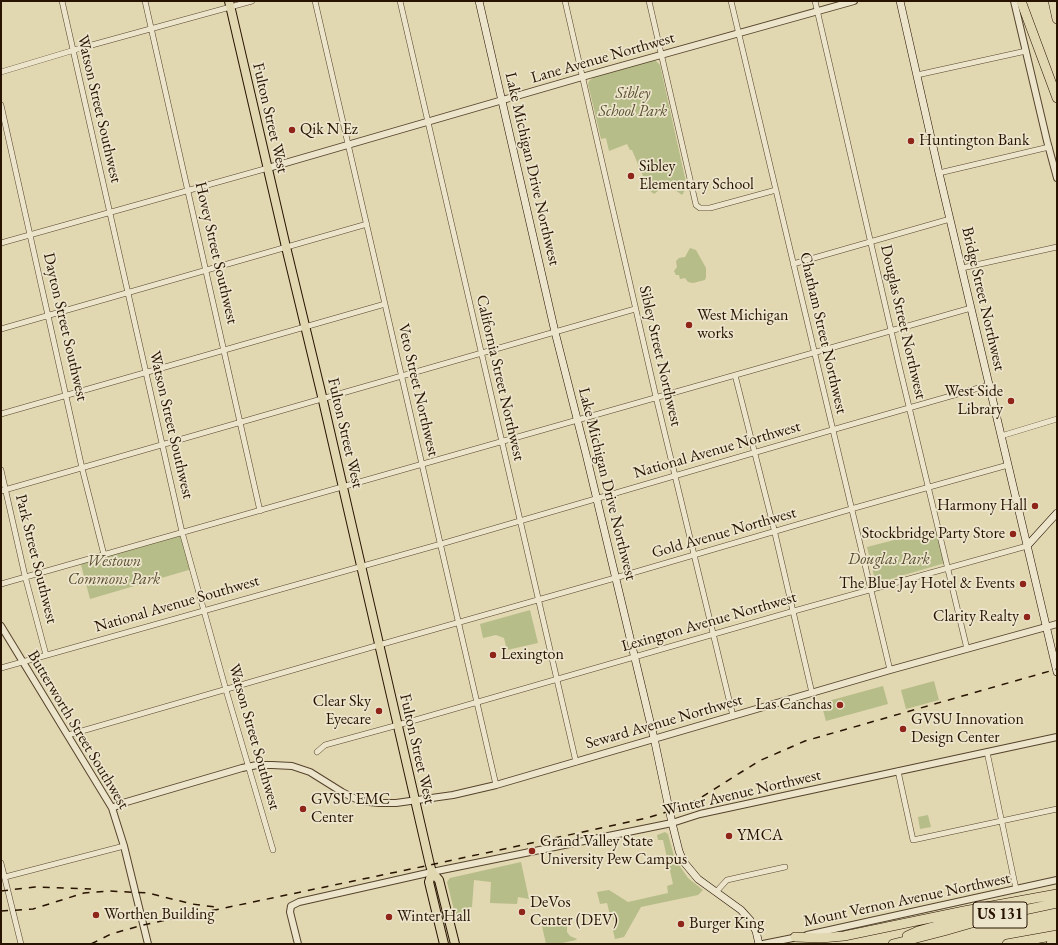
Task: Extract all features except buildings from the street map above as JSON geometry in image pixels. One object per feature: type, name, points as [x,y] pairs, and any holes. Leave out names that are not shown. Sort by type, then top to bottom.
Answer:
[{"type":"highway","points":[[1021,1],[1057,98]]},
{"type":"highway","points":[[1053,1],[1057,19]]},
{"type":"highway","points":[[795,938],[844,936],[964,911],[1057,894]]},
{"type":"highway","points":[[892,944],[918,931],[1026,900]]},
{"type":"highway","name":"US 131","points":[[892,944],[996,916],[1057,903]]},
{"type":"highway","name":"US 131","points":[[1007,944],[1057,935]]},
{"type":"highway","points":[[1051,944],[1057,942]]},
{"type":"main road","name":"Lake Michigan Drive Northwest","points":[[479,1],[555,332],[597,498],[654,738],[679,851],[683,861],[698,879],[741,910],[750,920],[756,931],[759,944]]},
{"type":"main road","name":"Bridge Street Northwest","points":[[900,1],[939,173],[1057,672]]},
{"type":"main road","name":"Fulton Street West","points":[[230,4],[415,801],[432,872],[439,880],[455,944]]},
{"type":"main road","points":[[1027,546],[1057,514]]},
{"type":"main road","name":"Fulton Street West","points":[[432,872],[429,882],[444,944]]},
{"type":"street","name":"Watson Street Southwest","points":[[62,1],[182,532],[273,850]]},
{"type":"street","name":"Hovey Street Southwest","points":[[145,1],[260,511]]},
{"type":"street","points":[[1,72],[152,29],[230,4],[252,1]]},
{"type":"street","name":"Veto Street Northwest","points":[[315,1],[496,784]]},
{"type":"street","name":"California Street Northwest","points":[[400,1],[576,762]]},
{"type":"street","name":"Sibley Street Northwest","points":[[565,1],[656,397],[733,716]]},
{"type":"street","points":[[649,1],[693,198],[697,206],[704,209],[710,208],[776,190]]},
{"type":"street","name":"Chatham Street Northwest","points":[[731,1],[890,670]]},
{"type":"street","name":"Douglas Street Northwest","points":[[815,1],[967,649]]},
{"type":"street","name":"Lane Avenue Northwest","points":[[268,168],[582,77],[854,1]]},
{"type":"street","points":[[1014,1],[1057,178]]},
{"type":"street","points":[[917,75],[1026,51]]},
{"type":"street","name":"Dayton Street Southwest","points":[[1,105],[67,395],[82,468],[104,555]]},
{"type":"street","points":[[939,173],[1049,147]]},
{"type":"street","points":[[1,243],[268,168]]},
{"type":"street","points":[[793,264],[950,219]]},
{"type":"street","points":[[1,329],[367,224]]},
{"type":"street","points":[[962,268],[1057,247]]},
{"type":"street","points":[[1,414],[385,304]]},
{"type":"street","points":[[1,584],[971,308]]},
{"type":"street","points":[[3,490],[636,309]]},
{"type":"street","points":[[735,375],[794,611],[812,693]]},
{"type":"street","name":"National Avenue Northwest","points":[[361,566],[989,385]]},
{"type":"street","points":[[1001,436],[1057,420]]},
{"type":"street","name":"Gold Avenue Northwest","points":[[68,735],[851,509],[1008,466]]},
{"type":"street","name":"Park Street Southwest","points":[[1,470],[3,490],[46,655]]},
{"type":"street","name":"Lexington Avenue Northwest","points":[[317,752],[325,745],[1027,546]]},
{"type":"street","name":"National Avenue Southwest","points":[[1,668],[361,566]]},
{"type":"street","name":"Seward Avenue Northwest","points":[[112,808],[123,803],[249,766],[272,764],[292,766],[310,772],[342,792],[360,801],[379,803],[415,801],[453,796],[576,762],[890,670],[1057,624]]},
{"type":"street","name":"Butterworth Street Southwest","points":[[1,626],[112,808],[124,846],[148,944]]},
{"type":"street","name":"Winter Avenue Northwest","points":[[298,944],[290,912],[291,906],[299,902],[432,872],[672,823],[700,814],[1057,737]]},
{"type":"street","points":[[987,752],[1016,889]]},
{"type":"street","points":[[898,771],[913,840],[1057,809]]},
{"type":"street","points":[[5,877],[124,846]]},
{"type":"street","points":[[1,864],[21,944]]},
{"type":"street","points":[[716,892],[727,880],[785,867]]},
{"type":"street","name":"Mount Vernon Avenue Northwest","points":[[763,944],[1057,880]]},
{"type":"green space","name":"Sibley School Park","points":[[655,60],[660,65],[687,187],[682,195],[671,187],[669,190],[665,187],[662,188],[654,194],[649,190],[632,150],[630,150],[627,144],[609,151],[606,138],[601,139],[588,84],[594,77]]},
{"type":"green space","points":[[690,248],[696,250],[706,268],[705,280],[693,283],[688,282],[685,278],[680,279],[679,275],[676,275],[674,271],[677,267],[676,261],[679,258],[685,257]]},
{"type":"green space","name":"Douglas Park","points":[[937,529],[945,563],[877,583],[867,547]]},
{"type":"green space","name":"Westown Commons Park","points":[[182,532],[192,569],[90,599],[80,561]]},
{"type":"green space","points":[[530,610],[538,643],[507,650],[504,638],[496,635],[483,638],[480,624]]},
{"type":"green space","points":[[934,681],[939,700],[906,709],[901,690]]},
{"type":"green space","points":[[883,686],[888,704],[826,721],[821,703]]},
{"type":"green space","points":[[928,815],[931,827],[920,829],[918,817]]},
{"type":"green space","points":[[665,832],[668,834],[674,856],[681,868],[688,878],[703,890],[698,895],[641,907],[624,937],[615,939],[612,926],[615,925],[612,915],[610,915],[607,903],[600,904],[597,892],[609,890],[628,902],[668,893],[667,886],[673,884],[663,840],[658,840],[657,835]]},
{"type":"green space","points":[[521,862],[529,899],[518,897],[517,904],[490,903],[491,882],[474,880],[472,907],[468,908],[468,919],[456,918],[447,882],[450,878]]},
{"type":"green space","points":[[572,919],[567,927],[567,932],[570,936],[577,939],[576,940],[558,944],[546,944],[542,926]]},
{"type":"railway","points":[[91,944],[111,934],[143,925],[647,818],[676,809],[697,800],[759,761],[805,741],[1057,669]]},
{"type":"railway","points":[[1,891],[35,887],[91,889]]},
{"type":"railway","points":[[1,911],[33,909],[84,893],[109,891],[148,893],[192,904],[215,907]]},
{"type":"place","name":"Qik N Ez","points":[[292,130]]},
{"type":"place","name":"Huntington Bank","points":[[911,141]]},
{"type":"place","name":"Sibley Elementary School","points":[[631,176]]},
{"type":"place","name":"West Michigan works","points":[[689,325]]},
{"type":"place","name":"West Side Library","points":[[1011,401]]},
{"type":"place","name":"Harmony Hall","points":[[1035,506]]},
{"type":"place","name":"Stockbridge Party Store","points":[[1013,534]]},
{"type":"place","name":"The Blue Jay Hotel & Events","points":[[1023,584]]},
{"type":"place","name":"Clarity Realty","points":[[1027,617]]},
{"type":"place","name":"Lexington","points":[[493,655]]},
{"type":"place","name":"Las Canchas","points":[[840,705]]},
{"type":"place","name":"Clear Sky Eyecare","points":[[379,711]]},
{"type":"place","name":"GVSU Innovation Design Center","points":[[903,729]]},
{"type":"place","name":"GVSU EMC Center","points":[[303,809]]},
{"type":"place","name":"YMCA","points":[[729,836]]},
{"type":"place","name":"Grand Valley State University Pew Campus","points":[[532,851]]},
{"type":"place","name":"DeVos Center (DEV)","points":[[522,912]]},
{"type":"place","name":"Worthen Building","points":[[96,915]]},
{"type":"place","name":"Winter Hall","points":[[389,917]]},
{"type":"place","name":"Burger King","points":[[681,924]]}]
